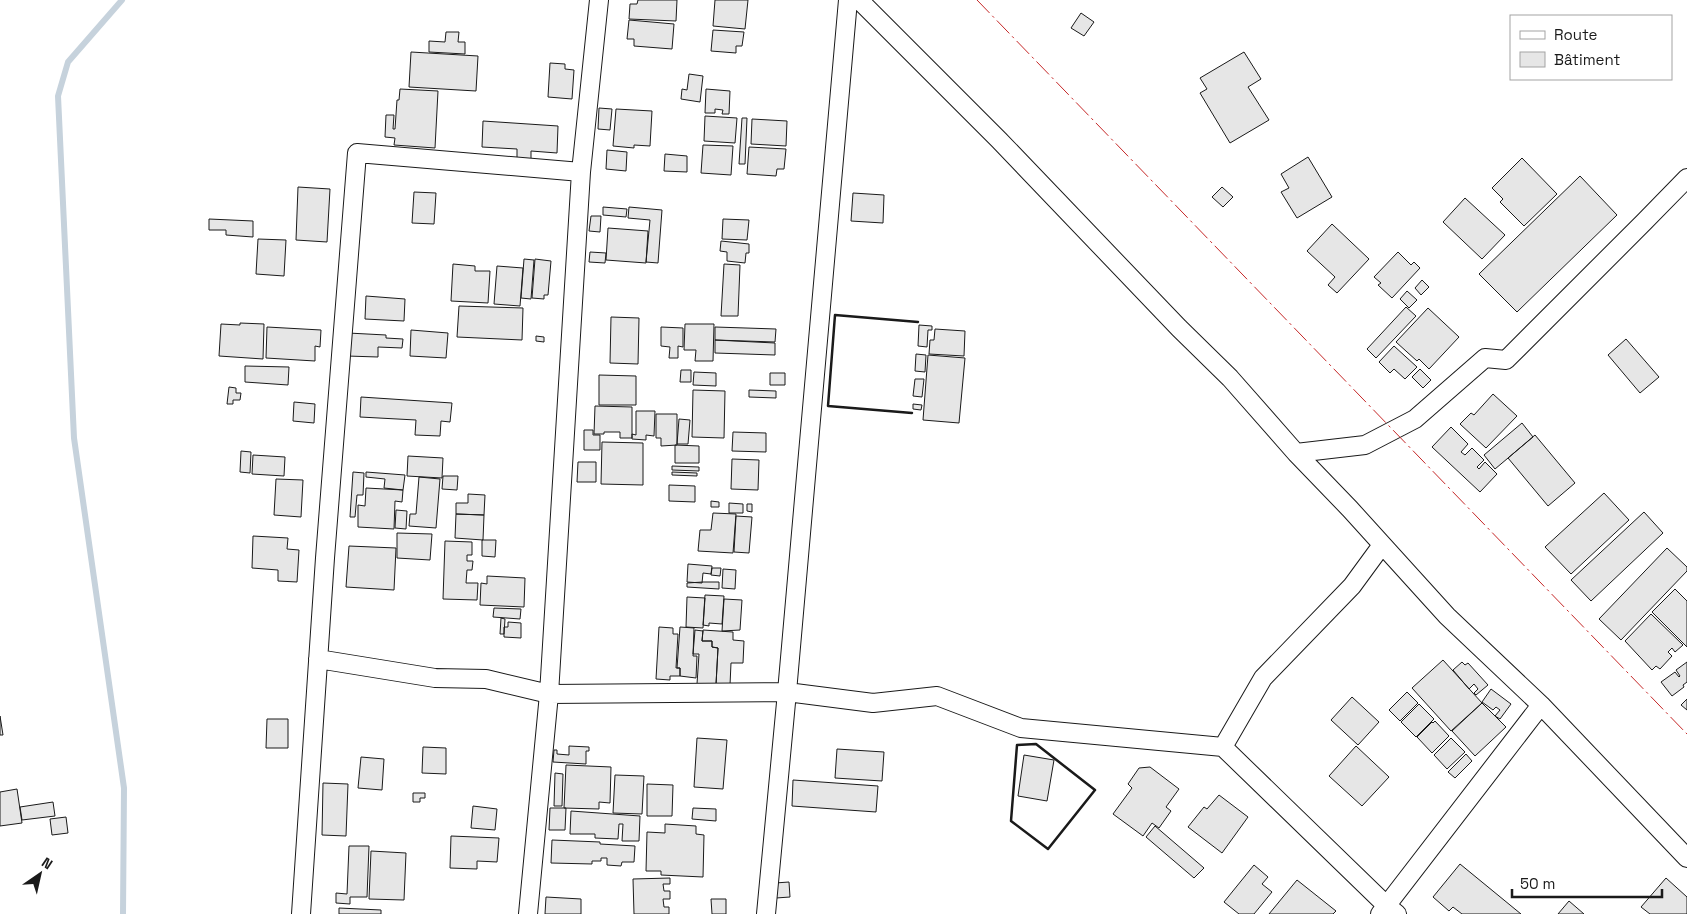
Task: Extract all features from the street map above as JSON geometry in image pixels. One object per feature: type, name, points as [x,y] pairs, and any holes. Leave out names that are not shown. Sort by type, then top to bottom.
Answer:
[{"type":"street","points":[[528,914],[549,694],[581,172],[599,0]]},
{"type":"street","points":[[766,914],[848,0]]},
{"type":"street","points":[[859,0],[999,140],[1179,328],[1230,378],[1296,453],[1447,616],[1541,705],[1687,858]]},
{"type":"street","points":[[301,914],[318,660],[357,153],[581,172]]},
{"type":"street","points":[[1296,453],[1365,445],[1415,419],[1484,358],[1506,360],[1687,178]]},
{"type":"street","points":[[1223,747],[1263,678],[1352,586],[1382,545]]},
{"type":"street","points":[[318,660],[435,678],[486,679],[549,694],[787,692],[873,703],[937,696],[1021,728],[1223,747],[1388,911],[1541,705]]},
{"type":"building","points":[[638,0],[677,0],[676,21],[629,19],[630,4],[637,4]]},
{"type":"building","points":[[715,0],[748,0],[745,29],[713,26]]},
{"type":"building","points":[[1081,13],[1094,22],[1084,36],[1071,28]]},
{"type":"building","points":[[629,20],[674,24],[672,49],[634,46],[634,39],[627,39]]},
{"type":"building","points":[[713,30],[744,32],[742,46],[736,46],[736,53],[711,51]]},
{"type":"building","points":[[446,32],[459,32],[458,42],[465,42],[465,54],[429,52],[429,41],[445,42]]},
{"type":"building","points":[[411,52],[478,56],[476,91],[409,87]]},
{"type":"building","points":[[1244,52],[1261,79],[1248,87],[1269,120],[1230,143],[1200,93],[1207,89],[1200,78]]},
{"type":"building","points":[[550,63],[565,64],[565,69],[574,70],[572,99],[548,97]]},
{"type":"building","points":[[689,74],[703,76],[700,102],[681,99],[682,89],[687,90]]},
{"type":"building","points":[[400,89],[438,91],[435,148],[394,145],[395,138],[385,137],[386,115],[394,115],[393,129],[395,129],[397,100],[399,100]]},
{"type":"building","points":[[706,89],[730,91],[729,114],[722,114],[723,110],[715,109],[715,113],[705,113]]},
{"type":"building","points":[[599,108],[612,109],[610,130],[598,129]]},
{"type":"building","points":[[616,109],[652,111],[650,146],[634,145],[634,148],[613,146]]},
{"type":"building","points":[[705,116],[737,118],[735,143],[704,141]]},
{"type":"building","points":[[742,118],[747,118],[745,164],[739,164]]},
{"type":"building","points":[[752,119],[787,121],[786,146],[751,144]]},
{"type":"building","points":[[483,121],[558,126],[557,153],[531,151],[531,159],[517,158],[517,149],[482,147]]},
{"type":"building","points":[[703,145],[733,146],[731,175],[701,173]]},
{"type":"building","points":[[749,147],[786,149],[784,169],[777,169],[776,176],[747,174]]},
{"type":"building","points":[[607,150],[627,152],[626,171],[606,169]]},
{"type":"building","points":[[665,154],[687,156],[687,172],[664,171]]},
{"type":"building","points":[[1308,157],[1332,197],[1297,218],[1281,192],[1289,188],[1281,174]]},
{"type":"building","points":[[1522,158],[1557,194],[1524,226],[1500,202],[1503,199],[1492,188]]},
{"type":"building","points":[[1580,176],[1617,215],[1517,312],[1479,274]]},
{"type":"building","points":[[298,187],[330,189],[327,242],[296,240]]},
{"type":"building","points":[[1222,187],[1233,197],[1223,207],[1212,197]]},
{"type":"building","points":[[414,192],[436,193],[434,224],[412,223]]},
{"type":"building","points":[[853,193],[884,195],[883,223],[851,221]]},
{"type":"building","points":[[1465,198],[1505,235],[1482,259],[1443,222]]},
{"type":"building","points":[[603,207],[627,209],[626,217],[603,215]]},
{"type":"building","points":[[629,207],[662,210],[658,263],[646,262],[650,220],[628,218]]},
{"type":"building","points":[[591,216],[601,216],[600,232],[589,231]]},
{"type":"building","points":[[209,219],[253,221],[253,237],[226,235],[226,230],[209,230]]},
{"type":"building","points":[[723,219],[749,220],[747,240],[722,239]]},
{"type":"building","points":[[1332,224],[1369,259],[1337,293],[1328,285],[1335,277],[1307,251]]},
{"type":"building","points":[[608,228],[648,231],[646,263],[606,260]]},
{"type":"building","points":[[258,239],[286,240],[284,276],[256,274]]},
{"type":"building","points":[[721,241],[749,244],[749,253],[746,253],[745,263],[727,261],[727,252],[720,251]]},
{"type":"building","points":[[590,252],[606,253],[605,263],[589,262]]},
{"type":"building","points":[[1398,252],[1411,265],[1414,262],[1420,268],[1392,298],[1378,285],[1381,283],[1374,277]]},
{"type":"building","points":[[524,259],[534,260],[531,299],[521,298]]},
{"type":"building","points":[[535,259],[551,261],[548,295],[544,295],[544,299],[532,298]]},
{"type":"building","points":[[453,264],[475,266],[475,271],[490,271],[488,303],[451,301]]},
{"type":"building","points":[[724,264],[740,265],[738,316],[721,316]]},
{"type":"building","points":[[497,266],[523,268],[520,306],[494,304]]},
{"type":"building","points":[[1422,280],[1429,287],[1421,295],[1415,288]]},
{"type":"building","points":[[1407,291],[1417,300],[1409,308],[1400,299]]},
{"type":"building","points":[[366,296],[405,299],[404,321],[365,319]]},
{"type":"building","points":[[459,306],[523,308],[522,340],[457,337]]},
{"type":"building","points":[[1406,307],[1416,316],[1376,358],[1367,349]]},
{"type":"building","points":[[1428,308],[1459,337],[1429,369],[1396,342]]},
{"type":"building","points":[[611,317],[639,318],[638,364],[610,363]]},
{"type":"building","points":[[240,323],[264,324],[263,359],[219,356],[221,324],[240,325]]},
{"type":"building","points":[[685,324],[714,324],[713,361],[695,361],[696,350],[684,350]]},
{"type":"building","points":[[919,325],[932,326],[932,330],[928,330],[927,347],[918,346]]},
{"type":"building","points":[[267,327],[321,330],[320,347],[315,346],[315,361],[266,358]]},
{"type":"building","points":[[661,327],[683,328],[683,347],[678,346],[678,358],[669,358],[670,347],[661,346]]},
{"type":"building","points":[[715,327],[776,329],[775,342],[715,340]]},
{"type":"building","points":[[935,329],[965,331],[964,356],[929,354],[930,340],[934,340]]},
{"type":"building","points":[[411,330],[448,333],[446,358],[410,356]]},
{"type":"building","points":[[348,333],[386,335],[386,338],[403,339],[402,348],[378,347],[378,357],[347,356]]},
{"type":"building","points":[[536,336],[544,337],[544,342],[536,341]]},
{"type":"building","points":[[1626,339],[1659,377],[1640,393],[1608,355]]},
{"type":"building","points":[[715,340],[775,343],[775,355],[715,353]]},
{"type":"building","points":[[1394,346],[1417,367],[1405,379],[1394,369],[1390,373],[1379,362]]},
{"type":"building","points":[[916,354],[926,355],[925,372],[915,371]]},
{"type":"building","points":[[928,355],[965,358],[959,423],[923,420]]},
{"type":"building","points":[[245,366],[289,367],[288,385],[245,382]]},
{"type":"building","points":[[1420,369],[1431,380],[1423,388],[1412,377]]},
{"type":"building","points":[[681,370],[691,370],[691,382],[680,382]]},
{"type":"building","points":[[694,372],[716,373],[716,386],[693,385]]},
{"type":"building","points":[[770,373],[785,373],[785,385],[770,385]]},
{"type":"building","points":[[599,375],[636,376],[636,405],[599,405]]},
{"type":"building","points":[[915,379],[924,379],[922,397],[913,396]]},
{"type":"building","points":[[229,387],[236,388],[236,393],[241,393],[240,400],[233,400],[233,404],[227,404]]},
{"type":"building","points":[[693,390],[725,391],[724,438],[692,437]]},
{"type":"building","points":[[749,390],[776,391],[776,398],[749,397]]},
{"type":"building","points":[[1493,394],[1517,416],[1486,448],[1460,424],[1471,413],[1474,415]]},
{"type":"building","points":[[361,397],[452,403],[450,422],[441,421],[440,436],[415,435],[416,420],[360,417]]},
{"type":"building","points":[[294,402],[315,404],[314,423],[293,421]]},
{"type":"building","points":[[913,404],[922,405],[921,410],[913,409]]},
{"type":"building","points":[[595,406],[632,407],[632,438],[620,438],[620,432],[594,434]]},
{"type":"building","points":[[636,411],[655,411],[654,436],[646,435],[646,440],[632,439],[632,434],[636,435]]},
{"type":"building","points":[[656,414],[677,414],[677,445],[661,446],[661,438],[656,438]]},
{"type":"building","points":[[679,419],[690,420],[688,444],[677,444]]},
{"type":"building","points":[[1522,423],[1533,437],[1495,469],[1484,455]]},
{"type":"building","points":[[1451,427],[1468,444],[1461,452],[1465,455],[1472,448],[1484,460],[1477,467],[1479,469],[1485,462],[1497,474],[1480,492],[1432,447]]},
{"type":"building","points":[[584,430],[593,430],[593,435],[600,435],[600,450],[584,450]]},
{"type":"building","points":[[733,432],[766,433],[766,452],[732,451]]},
{"type":"building","points":[[1535,435],[1575,483],[1548,506],[1508,458]]},
{"type":"building","points":[[602,442],[643,443],[643,485],[601,484]]},
{"type":"building","points":[[675,445],[699,446],[699,463],[675,463]]},
{"type":"building","points":[[241,451],[251,452],[250,473],[240,472]]},
{"type":"building","points":[[253,455],[285,457],[284,476],[252,474]]},
{"type":"building","points":[[408,456],[443,458],[442,478],[407,476]]},
{"type":"building","points":[[732,459],[759,460],[758,490],[731,489]]},
{"type":"building","points":[[578,462],[596,462],[596,482],[577,482]]},
{"type":"building","points":[[672,466],[699,467],[699,471],[672,470]]},
{"type":"building","points":[[353,472],[364,473],[363,495],[357,495],[355,517],[350,517]]},
{"type":"building","points":[[366,472],[405,475],[403,490],[384,488],[385,479],[366,477]]},
{"type":"building","points":[[672,472],[697,473],[697,476],[672,475]]},
{"type":"building","points":[[443,476],[458,476],[457,490],[442,489]]},
{"type":"building","points":[[419,477],[440,479],[436,528],[409,526],[410,514],[416,514]]},
{"type":"building","points":[[276,479],[303,480],[301,517],[274,515]]},
{"type":"building","points":[[669,485],[695,486],[695,502],[669,501]]},
{"type":"building","points":[[366,488],[403,490],[402,502],[395,501],[394,529],[358,527],[358,505],[365,506]]},
{"type":"building","points":[[1604,493],[1629,520],[1571,574],[1545,547]]},
{"type":"building","points":[[468,494],[485,495],[484,515],[456,514],[456,503],[468,503]]},
{"type":"building","points":[[711,501],[719,502],[719,507],[711,507]]},
{"type":"building","points":[[729,503],[743,504],[743,513],[729,513]]},
{"type":"building","points":[[747,504],[752,504],[752,512],[747,511]]},
{"type":"building","points":[[396,510],[407,511],[406,529],[395,528]]},
{"type":"building","points":[[1644,512],[1663,533],[1591,601],[1571,580]]},
{"type":"building","points":[[713,513],[736,514],[733,553],[698,551],[700,530],[711,530]]},
{"type":"building","points":[[456,514],[484,515],[483,540],[455,538]]},
{"type":"building","points":[[736,516],[752,517],[749,553],[734,552]]},
{"type":"building","points":[[397,533],[432,534],[430,560],[397,558]]},
{"type":"building","points":[[253,536],[288,538],[287,549],[299,550],[297,582],[278,581],[278,570],[252,568]]},
{"type":"building","points":[[482,540],[496,540],[495,557],[482,556]]},
{"type":"building","points":[[445,541],[472,542],[472,555],[467,555],[467,561],[473,561],[472,570],[467,570],[466,583],[478,583],[477,600],[443,599]]},
{"type":"building","points":[[349,546],[396,548],[394,590],[346,587]]},
{"type":"building","points":[[1667,548],[1687,567],[1687,571],[1621,640],[1599,619]]},
{"type":"building","points":[[688,564],[712,566],[711,574],[703,573],[702,583],[687,582]]},
{"type":"building","points":[[712,568],[721,568],[720,576],[711,575]]},
{"type":"building","points":[[723,569],[736,570],[735,589],[722,588]]},
{"type":"building","points":[[487,576],[525,578],[524,607],[480,605],[481,583],[487,584]]},
{"type":"building","points":[[719,582],[719,589],[687,587],[687,583]]},
{"type":"building","points":[[1675,589],[1687,601],[1687,647],[1652,612]]},
{"type":"building","points":[[705,595],[724,596],[722,624],[709,623],[709,626],[703,625]]},
{"type":"building","points":[[687,597],[705,598],[703,628],[686,627]]},
{"type":"building","points":[[724,599],[742,600],[740,630],[722,631]]},
{"type":"building","points":[[494,608],[521,609],[520,619],[493,617]]},
{"type":"building","points":[[1651,614],[1683,645],[1675,652],[1672,648],[1668,652],[1672,656],[1660,669],[1656,666],[1652,670],[1625,641]]},
{"type":"building","points":[[501,618],[505,619],[504,634],[500,634]]},
{"type":"building","points":[[508,622],[521,623],[521,638],[504,637],[504,627],[508,627]]},
{"type":"building","points":[[659,627],[673,628],[673,634],[678,634],[676,668],[680,668],[680,676],[670,676],[670,680],[656,679]]},
{"type":"building","points":[[680,627],[694,628],[693,656],[697,656],[696,678],[680,676],[680,668],[677,668]]},
{"type":"building","points":[[695,630],[703,631],[702,641],[712,641],[712,647],[718,648],[716,685],[697,684],[699,654],[693,654]]},
{"type":"building","points":[[703,630],[733,632],[733,640],[744,641],[743,663],[731,663],[730,685],[716,684],[718,648],[712,647],[712,641],[702,641]]},
{"type":"building","points":[[1443,660],[1482,703],[1451,731],[1412,688]]},
{"type":"building","points":[[1462,662],[1465,665],[1468,663],[1488,685],[1476,695],[1474,693],[1478,689],[1474,684],[1469,689],[1453,670]]},
{"type":"building","points":[[1687,662],[1687,682],[1683,685],[1684,687],[1672,696],[1661,682],[1675,672],[1679,677],[1676,670]]},
{"type":"building","points":[[1491,689],[1511,704],[1500,719],[1495,716],[1500,710],[1496,707],[1493,710],[1482,702]]},
{"type":"building","points":[[1407,692],[1418,703],[1400,721],[1389,710]]},
{"type":"building","points":[[1352,697],[1379,722],[1358,745],[1331,720]]},
{"type":"building","points":[[1687,699],[1687,710],[1681,705]]},
{"type":"building","points":[[1482,703],[1506,727],[1475,756],[1452,731]]},
{"type":"building","points":[[1419,704],[1434,719],[1416,737],[1401,722]]},
{"type":"building","points":[[0,716],[3,735],[0,735]]},
{"type":"building","points":[[267,719],[288,719],[288,748],[266,748]]},
{"type":"building","points":[[1435,721],[1449,736],[1432,753],[1417,737]]},
{"type":"building","points":[[697,738],[727,740],[723,789],[694,787]]},
{"type":"building","points":[[1451,738],[1465,752],[1447,769],[1434,755]]},
{"type":"building","points":[[569,746],[589,747],[589,751],[586,751],[586,764],[553,762],[554,750],[557,750],[557,754],[569,755]]},
{"type":"building","points":[[1356,746],[1389,777],[1362,806],[1329,776]]},
{"type":"building","points":[[423,747],[446,748],[446,774],[422,773]]},
{"type":"building","points":[[837,749],[884,752],[882,781],[835,778]]},
{"type":"building","points":[[1466,754],[1472,761],[1455,778],[1448,772]]},
{"type":"building","points":[[1024,755],[1054,760],[1047,801],[1018,796]]},
{"type":"building","points":[[361,757],[384,759],[382,790],[358,788]]},
{"type":"building","points":[[566,765],[611,767],[610,803],[599,802],[599,809],[564,808]]},
{"type":"building","points":[[1150,767],[1179,789],[1166,807],[1171,811],[1159,828],[1152,823],[1143,836],[1113,814],[1132,788],[1128,784],[1139,768]]},
{"type":"building","points":[[555,773],[563,774],[562,806],[554,806]]},
{"type":"building","points":[[615,775],[644,776],[642,814],[613,813]]},
{"type":"building","points":[[793,780],[878,786],[876,812],[792,806]]},
{"type":"building","points":[[323,783],[348,784],[346,836],[322,835]]},
{"type":"building","points":[[647,784],[673,785],[672,816],[647,816]]},
{"type":"building","points":[[17,789],[22,823],[0,826],[0,792]]},
{"type":"building","points":[[413,793],[425,793],[425,798],[420,798],[420,802],[413,802]]},
{"type":"building","points":[[1219,795],[1248,817],[1222,853],[1188,827],[1204,807],[1207,809]]},
{"type":"building","points":[[53,802],[55,816],[22,820],[20,807]]},
{"type":"building","points":[[473,806],[497,809],[495,830],[471,828]]},
{"type":"building","points":[[550,808],[566,808],[565,830],[549,830]]},
{"type":"building","points":[[693,808],[716,809],[716,821],[692,819]]},
{"type":"building","points":[[571,811],[640,816],[639,841],[622,841],[623,824],[619,824],[618,839],[595,838],[595,834],[570,834]]},
{"type":"building","points":[[66,817],[68,833],[52,835],[50,819]]},
{"type":"building","points":[[665,824],[696,826],[696,834],[704,835],[703,877],[661,875],[661,871],[646,871],[647,832],[665,833]]},
{"type":"building","points":[[1155,826],[1204,868],[1194,878],[1146,837]]},
{"type":"building","points":[[451,836],[499,838],[497,862],[477,861],[477,869],[450,868]]},
{"type":"building","points":[[552,840],[635,846],[634,862],[622,862],[621,866],[607,865],[607,858],[601,858],[601,861],[592,861],[592,864],[551,863]]},
{"type":"building","points":[[349,846],[369,846],[367,897],[350,897],[350,904],[336,903],[336,893],[347,894]]},
{"type":"building","points":[[371,851],[406,853],[404,900],[369,899]]},
{"type":"building","points":[[1460,864],[1521,914],[1462,914],[1453,907],[1449,911],[1433,897]]},
{"type":"building","points":[[1254,865],[1268,877],[1262,884],[1272,892],[1254,914],[1239,914],[1224,902]]},
{"type":"building","points":[[670,878],[670,884],[663,884],[664,891],[670,891],[670,899],[663,899],[664,907],[669,907],[669,914],[634,914],[633,879]]},
{"type":"building","points":[[1666,878],[1687,897],[1687,914],[1650,914],[1641,907]]},
{"type":"building","points":[[1297,880],[1336,911],[1333,914],[1269,914]]},
{"type":"building","points":[[789,882],[790,897],[776,898],[775,883]]},
{"type":"building","points":[[546,897],[581,899],[581,914],[545,914]]},
{"type":"building","points":[[711,899],[726,899],[726,914],[712,914]]},
{"type":"building","points":[[1569,901],[1584,914],[1558,914]]},
{"type":"building","points":[[339,908],[381,910],[381,914],[339,914]]},
{"type":"waterway","points":[[122,0],[68,62],[58,96],[74,438],[124,788],[123,914]]},
{"type":"wall","points":[[912,413],[828,406],[835,315],[918,322]]},
{"type":"wall","points":[[1036,744],[1095,790],[1048,849],[1011,821],[1017,745],[1036,744]]},
{"type":"power","points":[[977,0],[1687,734]]}]
